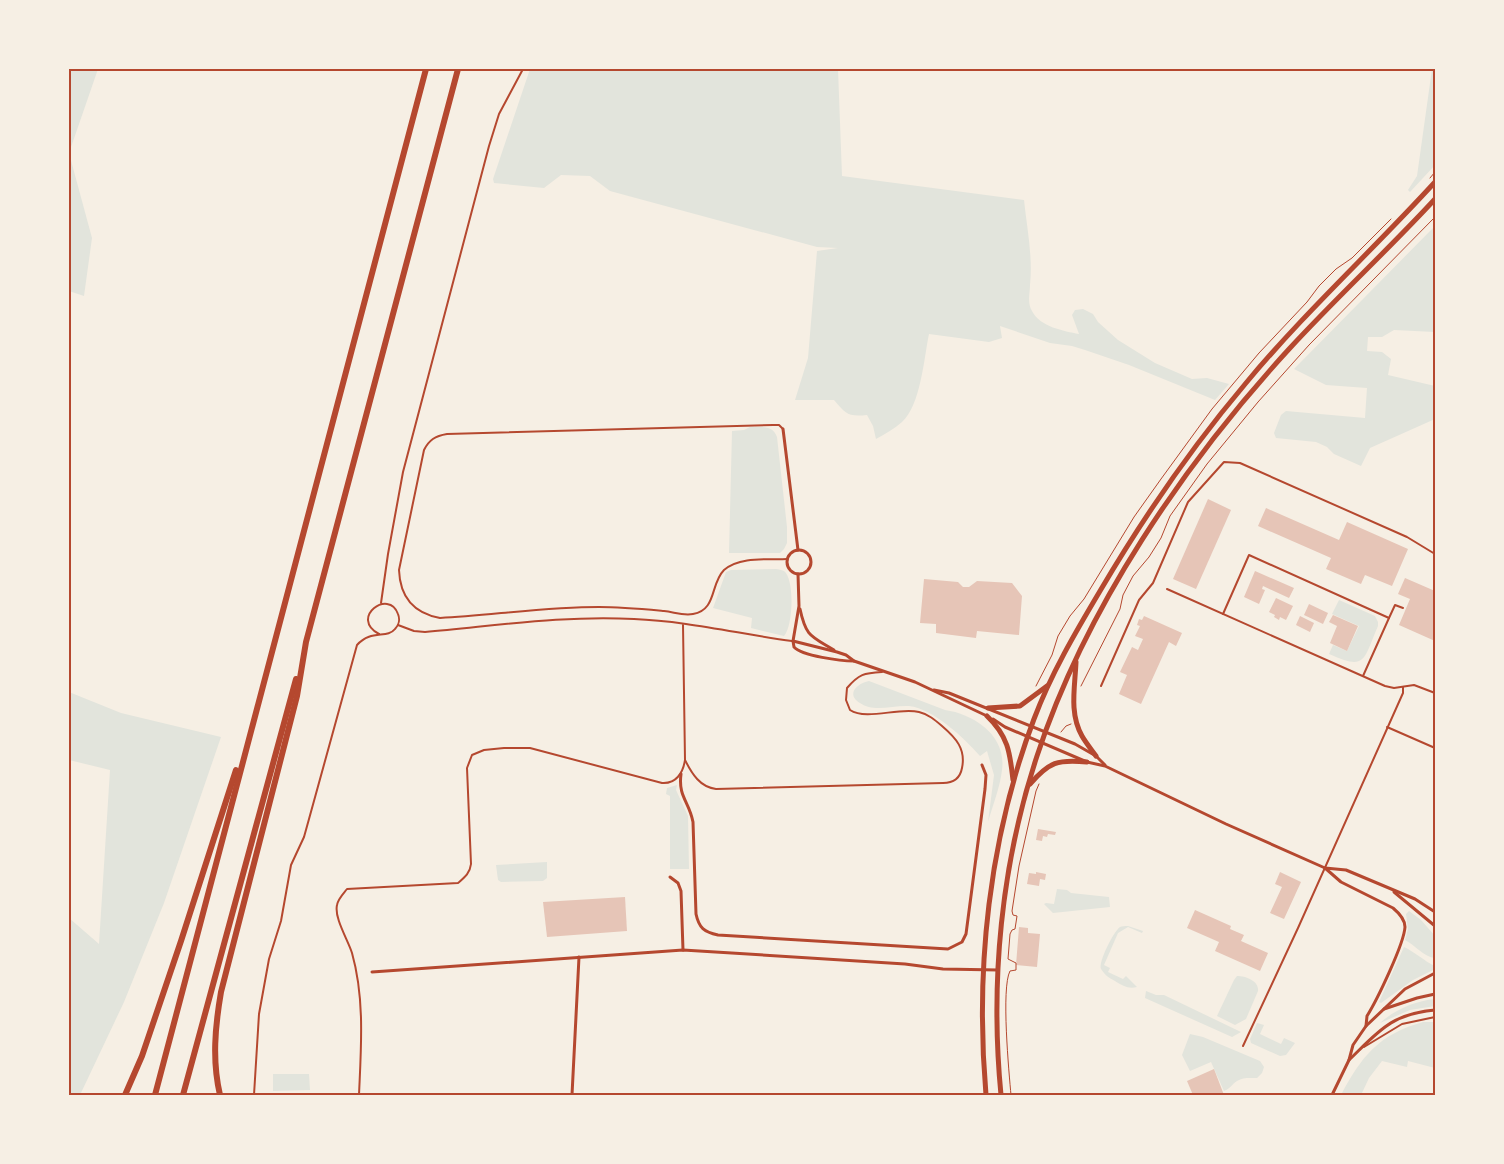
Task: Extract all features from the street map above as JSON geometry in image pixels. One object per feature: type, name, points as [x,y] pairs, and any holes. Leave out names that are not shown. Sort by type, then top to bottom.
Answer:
[{"type":"highway","points":[[155,1095],[426,69]]},
{"type":"highway","points":[[183,1095],[459,69]]},
{"type":"highway","points":[[220,1095],[214,1058],[216,1021],[221,992],[297,696],[306,642]]},
{"type":"highway","points":[[125,1095],[142,1056],[181,941],[258,701]]},
{"type":"main road","points":[[986,1095],[982,1044],[982,970],[993,876],[1013,783],[1031,726],[1048,686],[1081,623],[1130,541],[1176,473],[1221,414],[1292,330],[1435,182]]},
{"type":"main road","points":[[1001,1095],[997,1024],[998,970],[1010,864],[1028,786],[1042,742],[1076,659],[1118,580],[1137,549],[1174,493],[1226,422],[1290,347],[1435,199]]},
{"type":"main road","points":[[1076,659],[1073,704],[1076,722],[1082,737],[1096,756]]},
{"type":"main road","points":[[988,708],[1020,706],[1048,686]]},
{"type":"main road","points":[[987,716],[1002,732],[1006,741],[1013,783]]},
{"type":"main road","points":[[1028,786],[1050,764],[1071,760],[1088,762]]},
{"type":"street","points":[[783,429],[798,550]]},
{"type":"street","points":[[798,550],[806,551],[811,562],[806,572],[798,574],[788,568],[787,559],[791,553],[798,550]]},
{"type":"street","points":[[798,574],[799,606],[793,641],[794,647],[800,652],[854,661]]},
{"type":"street","points":[[799,606],[807,631],[811,636],[837,652]]},
{"type":"street","points":[[793,641],[846,655],[854,661],[915,682],[987,716],[1005,727],[1088,762],[1105,766],[1324,868],[1341,882],[1393,908],[1399,913],[1404,923],[1402,942],[1367,1016],[1366,1026]]},
{"type":"street","points":[[931,690],[940,690],[988,708],[1075,744],[1096,756],[1105,766]]},
{"type":"street","points":[[681,774],[681,792],[693,822],[696,914],[698,923],[704,930],[718,935],[948,949],[956,947],[962,942],[966,934],[985,789],[986,775],[982,765]]},
{"type":"street","points":[[1324,868],[1346,870],[1415,899],[1435,912]]},
{"type":"street","points":[[670,878],[678,883],[681,891],[683,950]]},
{"type":"street","points":[[1392,890],[1435,926]]},
{"type":"street","points":[[372,972],[683,950],[905,964],[943,969],[998,970]]},
{"type":"street","points":[[572,1095],[579,957]]},
{"type":"street","points":[[1332,1095],[1349,1060],[1353,1045],[1366,1026],[1405,989],[1435,973]]},
{"type":"street","points":[[1383,1009],[1435,994]]},
{"type":"street","points":[[1349,1060],[1392,1021],[1415,1013],[1435,1010]]},
{"type":"lane","points":[[381,604],[403,472],[488,146],[499,114],[523,69]]},
{"type":"lane","points":[[783,429],[779,425],[774,425],[440,436],[428,443],[424,450],[400,570],[400,580],[404,592],[415,608],[424,614],[440,618],[601,607],[667,611],[688,615],[695,614],[708,607],[718,580],[724,571],[732,566],[749,561],[787,559]]},
{"type":"lane","points":[[1101,686],[1139,600],[1153,583],[1188,502],[1224,462],[1233,462],[1249,467],[1407,537],[1435,554]]},
{"type":"lane","points":[[1223,614],[1250,555],[1389,618]]},
{"type":"lane","points":[[1167,589],[1390,688],[1409,685],[1420,686],[1435,693]]},
{"type":"lane","points":[[254,1095],[259,1014],[269,959],[281,921],[291,866],[310,819],[357,645],[362,640],[378,634],[388,634],[398,626],[399,616],[390,605],[381,604],[372,608],[368,618],[370,628],[378,634]]},
{"type":"lane","points":[[1363,676],[1395,604],[1403,608]]},
{"type":"lane","points":[[398,626],[425,632],[538,621],[604,618],[637,619],[793,641]]},
{"type":"lane","points":[[359,1095],[361,1046],[360,990],[352,952],[337,914],[337,906],[347,889],[451,884],[458,883],[470,872],[467,768],[472,755],[484,750],[530,748],[662,783],[671,782],[681,774],[685,760],[683,624]]},
{"type":"lane","points":[[685,760],[698,780],[708,787],[716,789],[874,784],[942,784],[954,781],[959,777],[962,770],[963,756],[961,747],[955,737],[928,715],[902,710],[859,714],[850,710],[847,706],[847,688],[852,682],[866,672],[884,672]]},
{"type":"lane","points":[[1243,1046],[1403,693],[1403,687]]},
{"type":"lane","points":[[1387,727],[1435,748]]},
{"type":"lane","points":[[1362,1048],[1402,1024],[1413,1020],[1435,1017]]},
{"type":"path","points":[[1080,689],[1120,610],[1123,595],[1133,576],[1150,556],[1161,538],[1170,516],[1207,464],[1302,352],[1435,217]]},
{"type":"path","points":[[1060,734],[1066,726],[1071,724]]},
{"type":"path","points":[[1011,1095],[1007,1057],[1007,995],[1008,974],[1010,971],[1016,970],[1016,963],[1008,959],[1010,934],[1015,929],[1016,916],[1013,915],[1012,911],[1019,866],[1036,791],[1040,782]]},
{"type":"shaded area","points":[[69,69],[98,69],[69,153]]},
{"type":"shaded area","points":[[530,69],[838,69],[842,176],[1024,200],[1030,253],[1029,298],[1032,311],[1041,321],[1046,325],[1079,334],[1072,315],[1075,310],[1083,309],[1093,314],[1098,322],[1118,340],[1155,363],[1192,379],[1207,378],[1229,384],[1215,400],[1129,365],[1072,346],[1050,343],[1000,326],[1002,338],[989,342],[929,334],[921,380],[914,404],[902,422],[876,439],[873,426],[867,415],[848,414],[834,400],[795,400],[808,358],[817,251],[838,248],[817,247],[610,191],[590,176],[561,175],[544,188],[494,183],[493,179]]},
{"type":"shaded area","points":[[1432,69],[1435,69],[1435,165],[1410,192],[1408,190],[1417,176]]},
{"type":"shaded area","points":[[69,153],[92,238],[84,296],[69,291]]},
{"type":"shaded area","points":[[1435,226],[1435,332],[1394,330],[1382,337],[1368,337],[1367,351],[1382,352],[1391,359],[1388,375],[1435,386],[1435,419],[1370,448],[1361,466],[1334,454],[1327,447],[1316,442],[1276,438],[1274,433],[1281,415],[1286,411],[1365,418],[1367,388],[1326,385],[1294,369]]},
{"type":"shaded area","points":[[750,427],[762,427],[773,430],[777,437],[787,527],[787,543],[780,553],[729,553],[732,431],[744,430]]},
{"type":"shaded area","points":[[776,569],[784,571],[790,583],[791,614],[784,636],[751,628],[752,618],[713,608],[726,572],[731,570]]},
{"type":"shaded area","points":[[1339,600],[1375,616],[1378,622],[1366,654],[1357,662],[1351,662],[1329,654],[1333,645],[1347,651],[1359,626],[1332,614]]},
{"type":"shaded area","points":[[869,681],[945,710],[967,716],[994,737],[1002,758],[1002,770],[988,822],[994,775],[987,751],[980,756],[948,725],[919,708],[903,706],[871,708],[865,706],[856,700],[853,693],[857,686]]},
{"type":"shaded area","points":[[69,692],[121,713],[221,737],[164,903],[124,1002],[80,1095],[69,1095],[69,918],[99,944],[110,770],[69,760]]},
{"type":"shaded area","points":[[677,785],[676,790],[688,816],[689,869],[670,869],[670,796],[666,794],[667,788]]},
{"type":"shaded area","points":[[547,862],[547,878],[543,881],[501,882],[498,880],[496,865]]},
{"type":"shaded area","points":[[1057,889],[1067,890],[1071,893],[1109,897],[1110,907],[1053,913],[1044,904],[1054,904]]},
{"type":"shaded area","points":[[1409,911],[1421,920],[1435,936],[1435,958],[1427,955],[1405,940],[1408,929],[1406,914]]},
{"type":"shaded area","points":[[1128,926],[1143,931],[1142,933],[1128,927],[1118,933],[1104,965],[1110,968],[1108,972],[1123,979],[1126,976],[1137,987],[1134,988],[1121,984],[1107,976],[1101,969],[1104,954],[1114,934],[1120,927]]},
{"type":"shaded area","points":[[1404,947],[1435,966],[1435,969],[1413,980],[1381,1003],[1379,1002]]},
{"type":"shaded area","points":[[1237,976],[1254,982],[1258,987],[1258,991],[1246,1019],[1235,1025],[1217,1016]]},
{"type":"shaded area","points":[[1146,991],[1156,995],[1164,995],[1241,1032],[1232,1037],[1145,998]]},
{"type":"shaded area","points":[[1435,999],[1435,1006],[1410,1010],[1380,1023],[1406,1006]]},
{"type":"shaded area","points":[[1423,1022],[1435,1022],[1435,1068],[1408,1061],[1407,1067],[1382,1061],[1369,1078],[1361,1095],[1341,1095],[1364,1058],[1383,1040],[1394,1033]]},
{"type":"shaded area","points":[[1257,1023],[1264,1025],[1260,1034],[1281,1044],[1284,1038],[1295,1043],[1286,1055],[1280,1056],[1251,1043],[1250,1039]]},
{"type":"shaded area","points":[[1190,1034],[1203,1037],[1260,1061],[1264,1067],[1262,1073],[1257,1078],[1239,1080],[1224,1091],[1211,1062],[1190,1071],[1182,1055]]},
{"type":"shaded area","points":[[273,1074],[309,1074],[310,1090],[273,1091]]},
{"type":"building","points":[[1208,499],[1231,510],[1196,589],[1173,579]]},
{"type":"building","points":[[1266,508],[1339,540],[1347,522],[1408,549],[1392,586],[1365,575],[1361,584],[1326,569],[1331,558],[1258,526]]},
{"type":"building","points":[[1255,571],[1294,588],[1289,598],[1263,586],[1262,589],[1265,590],[1259,604],[1244,597]]},
{"type":"building","points":[[1405,578],[1435,591],[1435,641],[1399,625],[1410,599],[1398,594]]},
{"type":"building","points":[[924,579],[958,582],[963,587],[969,587],[977,581],[1012,583],[1022,596],[1019,635],[977,631],[976,638],[936,633],[936,624],[920,623]]},
{"type":"building","points":[[1276,598],[1293,606],[1286,620],[1280,617],[1279,620],[1269,612]]},
{"type":"building","points":[[1309,604],[1328,613],[1323,624],[1304,615]]},
{"type":"building","points":[[1333,615],[1358,626],[1347,651],[1330,643],[1337,626],[1329,622]]},
{"type":"building","points":[[1144,616],[1182,633],[1176,646],[1169,642],[1141,704],[1119,694],[1127,675],[1120,672],[1132,647],[1138,650],[1143,639],[1135,636],[1140,626],[1137,625],[1139,619],[1142,620]]},
{"type":"building","points":[[1300,616],[1314,623],[1310,632],[1296,625]]},
{"type":"building","points":[[1038,829],[1056,832],[1055,835],[1048,834],[1047,837],[1043,836],[1042,841],[1036,840]]},
{"type":"building","points":[[1036,872],[1046,874],[1045,880],[1040,879],[1039,886],[1027,884],[1029,873],[1036,874]]},
{"type":"building","points":[[1280,872],[1301,882],[1284,919],[1270,913],[1282,887],[1275,884]]},
{"type":"building","points":[[625,897],[627,931],[547,937],[543,902]]},
{"type":"building","points":[[1195,910],[1231,926],[1230,929],[1244,935],[1241,941],[1268,953],[1260,971],[1215,951],[1219,942],[1187,928]]},
{"type":"building","points":[[1019,927],[1028,928],[1028,933],[1040,934],[1037,967],[1016,965]]},
{"type":"building","points":[[1214,1069],[1224,1095],[1193,1095],[1187,1081]]}]
